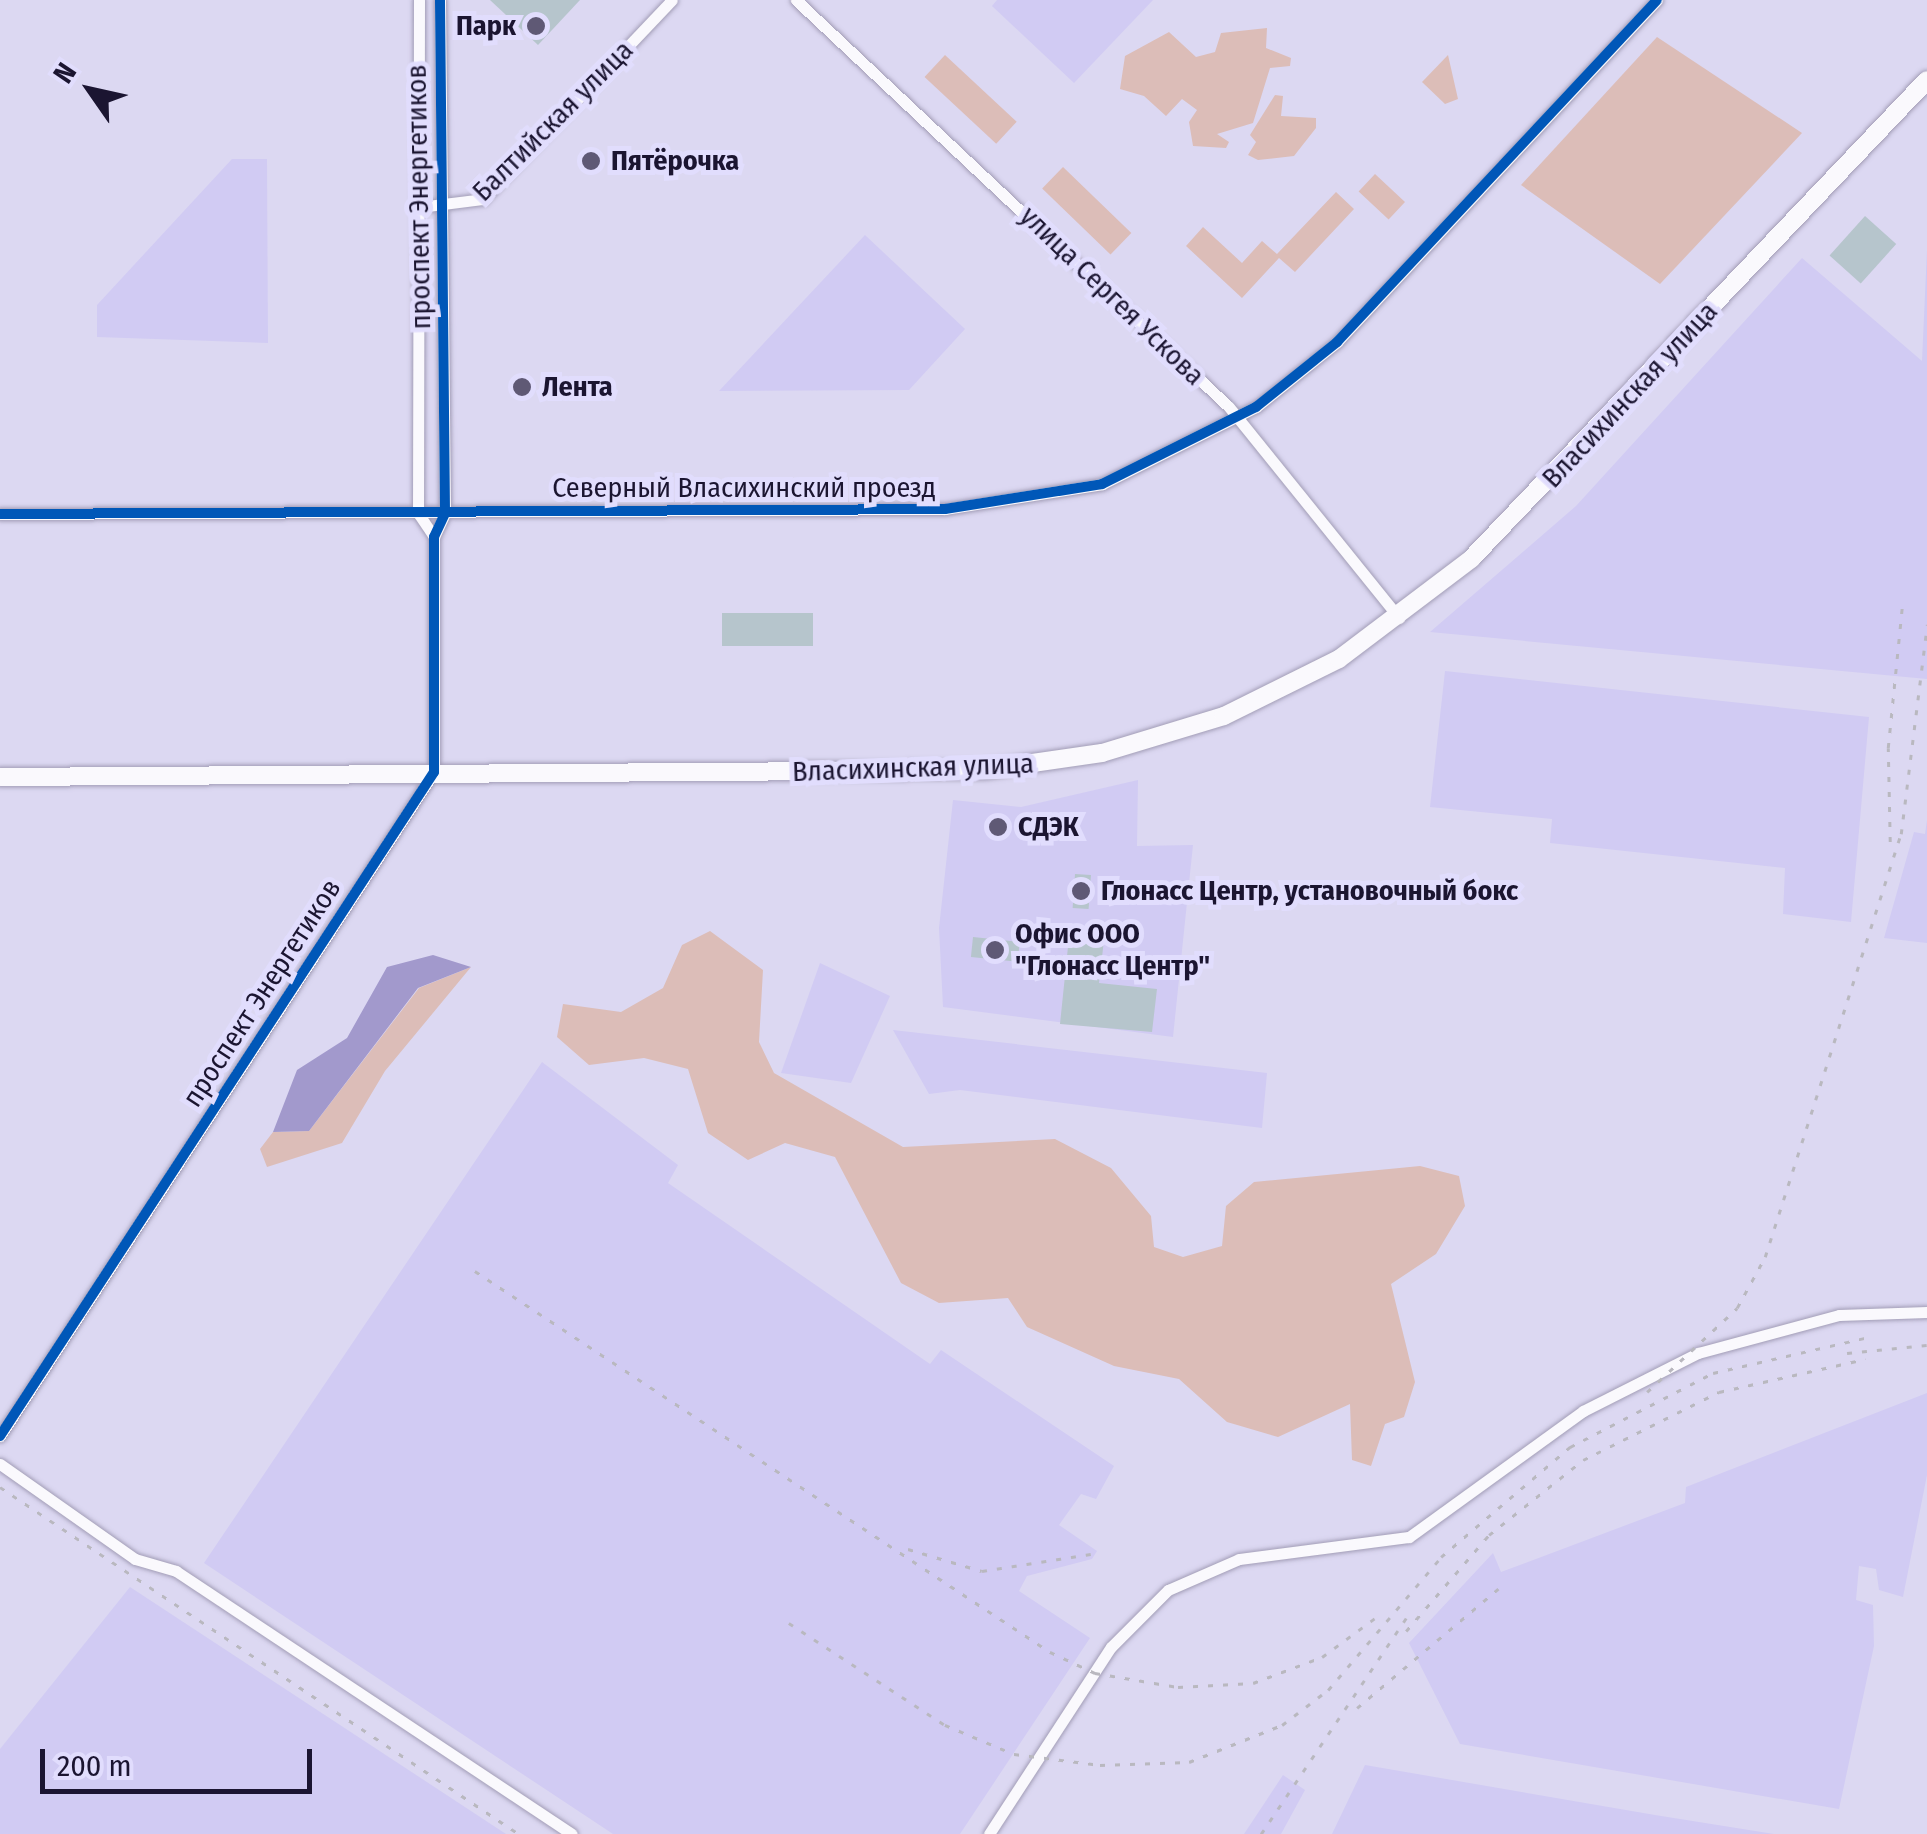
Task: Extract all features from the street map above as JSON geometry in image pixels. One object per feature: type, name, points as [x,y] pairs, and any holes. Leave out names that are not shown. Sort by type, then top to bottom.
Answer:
[{"type":"highway","name":"Власихинская улица","points":[[0,777],[918,772],[1049,763],[1224,716],[1339,659],[1399,618],[1520,512],[1927,80]]},
{"type":"street","name":"проспект Энергетиков","points":[[418,0],[418,513]]},
{"type":"street","name":"проспект Энергетиков","points":[[440,0],[445,513]]},
{"type":"street","name":"Балтийская улица","points":[[418,207],[483,199],[672,0]]},
{"type":"street","name":"улица Сергея Ускова","points":[[796,0],[1237,417],[1399,618]]},
{"type":"street","name":"Северный Власихинский проезд","points":[[0,514],[981,507],[1118,478],[1237,417],[1337,342],[1657,0]]},
{"type":"street","points":[[418,513],[434,536]]},
{"type":"street","points":[[434,772],[434,536],[445,513]]},
{"type":"street","name":"проспект Энергетиков","points":[[0,1436],[434,772]]},
{"type":"street","points":[[988,1834],[1111,1647],[1168,1590],[1238,1559],[1408,1536],[1583,1411],[1698,1353],[1840,1315],[1927,1312]]},
{"type":"street","points":[[0,1464],[136,1560],[176,1571],[572,1834]]},
{"type":"shaded area","points":[[997,0],[1153,0],[1074,83],[992,6]]},
{"type":"shaded area","points":[[1267,28],[1266,48],[1291,58],[1290,66],[1270,68],[1253,123],[1217,134],[1229,142],[1226,148],[1193,146],[1189,122],[1197,110],[1182,99],[1166,116],[1144,96],[1120,89],[1125,56],[1169,32],[1196,57],[1215,52],[1221,33]]},
{"type":"shaded area","points":[[1657,37],[1802,133],[1660,284],[1521,185]]},
{"type":"shaded area","points":[[945,55],[1017,122],[996,144],[925,77]]},
{"type":"shaded area","points":[[1448,55],[1458,99],[1445,104],[1422,82]]},
{"type":"shaded area","points":[[1275,95],[1283,96],[1281,116],[1316,118],[1316,128],[1294,156],[1258,160],[1248,155],[1256,142],[1250,135]]},
{"type":"shaded area","points":[[232,159],[267,159],[268,343],[97,337],[97,305]]},
{"type":"shaded area","points":[[1063,167],[1131,233],[1110,255],[1042,189]]},
{"type":"shaded area","points":[[1375,174],[1405,202],[1389,220],[1359,192]]},
{"type":"shaded area","points":[[1336,192],[1354,209],[1295,272],[1279,258],[1242,298],[1186,246],[1203,227],[1242,263],[1262,241],[1277,254]]},
{"type":"shaded area","points":[[865,235],[965,329],[909,390],[719,391]]},
{"type":"shaded area","points":[[1927,250],[1927,679],[1430,632],[1576,506],[1802,258],[1922,361]]},
{"type":"shaded area","points":[[1445,671],[1869,717],[1851,922],[1783,914],[1785,868],[1550,843],[1552,819],[1430,807]]},
{"type":"shaded area","points":[[1138,780],[1137,846],[1193,845],[1173,1037],[943,1007],[939,928],[953,800],[1021,807]]},
{"type":"shaded area","points":[[1927,820],[1927,943],[1884,938],[1914,832],[1925,834]]},
{"type":"shaded area","points":[[710,931],[763,970],[759,1042],[774,1073],[903,1147],[1055,1139],[1111,1168],[1151,1216],[1154,1247],[1183,1257],[1222,1246],[1226,1206],[1254,1182],[1420,1166],[1459,1176],[1465,1206],[1436,1254],[1391,1284],[1415,1382],[1404,1417],[1385,1424],[1371,1466],[1352,1460],[1350,1404],[1278,1437],[1227,1422],[1179,1379],[1114,1366],[1027,1327],[1008,1298],[939,1303],[901,1283],[835,1157],[785,1143],[748,1160],[708,1133],[688,1069],[644,1058],[589,1065],[557,1037],[563,1004],[621,1012],[663,988],[682,945]]},
{"type":"shaded area","points":[[433,955],[471,967],[418,988],[309,1131],[273,1132],[297,1070],[347,1038],[387,967]]},
{"type":"shaded area","points":[[820,963],[890,996],[851,1083],[781,1073]]},
{"type":"shaded area","points":[[471,967],[385,1071],[342,1143],[267,1167],[260,1149],[273,1132],[309,1131],[419,988]]},
{"type":"shaded area","points":[[893,1030],[1267,1073],[1262,1128],[960,1090],[929,1094]]},
{"type":"shaded area","points":[[542,1062],[678,1165],[668,1183],[930,1364],[941,1350],[1114,1466],[1096,1499],[1081,1494],[1059,1525],[1097,1551],[1092,1559],[1027,1576],[1019,1591],[1090,1638],[960,1834],[613,1834],[204,1563]]},
{"type":"shaded area","points":[[1927,1393],[1927,1475],[1903,1597],[1879,1590],[1876,1569],[1859,1566],[1856,1600],[1873,1605],[1874,1646],[1839,1809],[1460,1744],[1409,1643],[1493,1553],[1501,1572],[1685,1503],[1686,1487]]},
{"type":"shaded area","points":[[130,1587],[506,1834],[0,1834],[0,1749]]},
{"type":"shaded area","points":[[1365,1765],[1655,1815],[1774,1834],[1332,1834]]},
{"type":"shaded area","points":[[1283,1775],[1305,1790],[1281,1834],[1244,1834]]},
{"type":"building","name":"Парк","points":[[490,0],[580,0],[538,45]]},
{"type":"building","points":[[1865,216],[1896,244],[1861,283],[1830,255]]},
{"type":"building","points":[[722,613],[813,613],[813,646],[722,646]]},
{"type":"building","name":"Глонасс Центр, установочный бокс","points":[[1075,874],[1091,875],[1089,909],[1073,908]]},
{"type":"building","name":"Офис ООО \"Глонасс Центр\"","points":[[973,937],[1020,942],[1018,962],[971,957]]},
{"type":"building","points":[[1069,937],[1104,940],[1099,983],[1157,989],[1152,1032],[1060,1024]]},
{"type":"railway","points":[[1890,842],[1888,748],[1902,608]]},
{"type":"railway","points":[[1647,1392],[1737,1308],[1765,1257],[1901,834],[1927,625]]},
{"type":"railway","points":[[475,1271],[1050,1652],[1095,1673],[1178,1687],[1253,1683],[1322,1657],[1375,1618]]},
{"type":"railway","points":[[789,1623],[945,1725],[1014,1754],[1100,1765],[1189,1762],[1282,1725],[1328,1690],[1441,1557],[1570,1447],[1713,1373],[1865,1338]]},
{"type":"railway","points":[[1847,1353],[1927,1345]]},
{"type":"railway","points":[[1406,1631],[1489,1535],[1583,1460],[1719,1392],[1865,1359]]},
{"type":"railway","points":[[0,1487],[519,1834]]},
{"type":"railway","points":[[908,1549],[982,1571],[1091,1554]]},
{"type":"railway","points":[[1357,1708],[1498,1589]]},
{"type":"railway","points":[[1261,1834],[1408,1615]]},
{"type":"cycle path","points":[[0,1436],[434,772],[434,537],[445,513],[440,0]]},
{"type":"cycle path","points":[[0,514],[945,509],[1102,484],[1256,407],[1337,342],[1657,0]]},
{"type":"place","name":"Парк","points":[[536,26]]},
{"type":"place","name":"Пятёрочка","points":[[591,161]]},
{"type":"place","name":"Лента","points":[[522,387]]},
{"type":"place","name":"СДЭК","points":[[998,827]]},
{"type":"place","name":"Глонасс Центр, установочный бокс","points":[[1081,891]]},
{"type":"place","name":"Офис ООО \"Глонасс Центр\"","points":[[995,950]]}]
